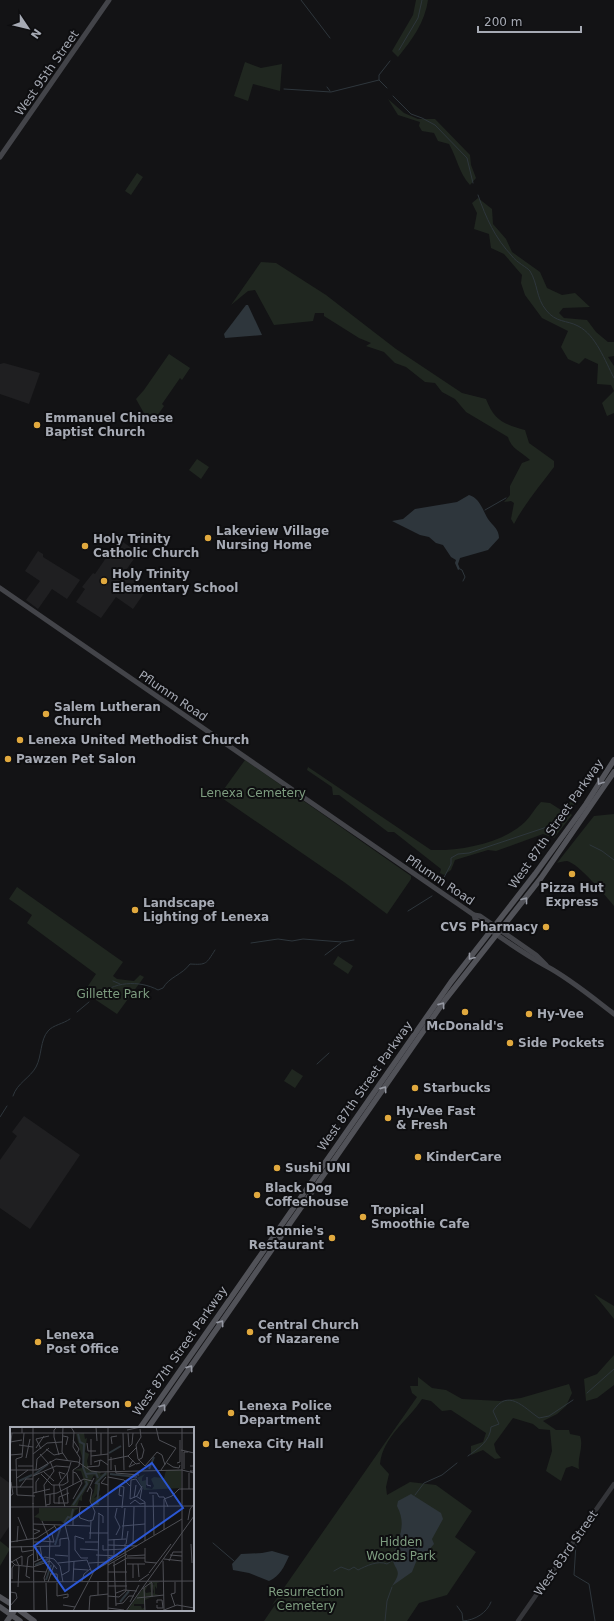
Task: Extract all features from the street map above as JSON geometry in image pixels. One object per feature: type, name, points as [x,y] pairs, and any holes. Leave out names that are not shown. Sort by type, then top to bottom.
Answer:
[{"type":"main road","name":"West 95th Street","points":[[0,157],[110,0]]},
{"type":"main road","name":"Pflumm Road","points":[[0,588],[441,893],[474,915],[478,914],[495,930],[532,959],[546,965],[614,1014]]},
{"type":"main road","name":"West 87th Street Parkway","points":[[149,1427],[445,1000],[557,844],[614,760]]},
{"type":"main road","name":"West 87th Street Parkway","points":[[141,1427],[450,983],[541,878],[614,772]]},
{"type":"main road","points":[[541,878],[541,872],[556,850],[557,844]]},
{"type":"main road","points":[[350,1137],[351,1129],[367,1107],[366,1103]]},
{"type":"main road","points":[[285,1231],[287,1222],[296,1205]]},
{"type":"main road","points":[[0,1607],[13,1613],[19,1621],[26,1612],[34,1621]]},
{"type":"main road","points":[[7,1621],[13,1613]]},
{"type":"street","name":"West 83rd Street","points":[[518,1621],[614,1484]]},
{"type":"shaded area","points":[[246,305],[248,305],[262,335],[225,338],[224,334]]},
{"type":"shaded area","points":[[4,363],[40,373],[29,404],[0,394],[0,364]]},
{"type":"shaded area","points":[[469,495],[479,502],[488,519],[497,530],[499,538],[488,550],[460,558],[458,564],[460,569],[458,570],[455,563],[456,560],[451,557],[443,545],[436,543],[429,537],[420,535],[392,521],[403,519],[415,509],[457,502]]},
{"type":"shaded area","points":[[119,539],[138,553],[124,573],[147,589],[133,609],[116,597],[101,618],[76,602],[85,589],[82,587],[93,573],[95,574]]},
{"type":"shaded area","points":[[38,551],[43,554],[43,557],[80,580],[67,599],[52,589],[38,609],[26,600],[40,581],[25,571]]},
{"type":"shaded area","points":[[24,1116],[80,1155],[30,1229],[0,1208],[0,1160],[17,1136],[12,1132]]},
{"type":"shaded area","points":[[0,1476],[10,1483],[10,1525],[0,1540]]},
{"type":"shaded area","points":[[411,1494],[441,1513],[443,1519],[432,1539],[434,1544],[428,1551],[422,1553],[418,1557],[412,1572],[392,1586],[398,1573],[392,1557],[402,1525],[397,1506],[398,1501]]},
{"type":"shaded area","points":[[272,1551],[289,1556],[279,1574],[269,1581],[249,1573],[233,1570],[232,1564],[241,1554]]},
{"type":"green space","points":[[416,0],[428,0],[424,16],[413,37],[398,57],[392,51],[413,15]]},
{"type":"green space","points":[[245,62],[261,68],[282,64],[280,91],[253,84],[248,101],[234,96]]},
{"type":"green space","points":[[388,99],[404,113],[418,119],[435,119],[470,155],[471,165],[476,178],[470,185],[460,170],[449,144],[438,141],[434,133],[422,131],[419,126],[420,122],[398,115]]},
{"type":"green space","points":[[137,173],[143,177],[131,195],[125,191]]},
{"type":"green space","points":[[478,198],[492,209],[493,224],[506,239],[512,252],[540,272],[547,288],[562,295],[575,293],[590,307],[563,308],[559,313],[564,318],[587,320],[596,332],[608,342],[614,342],[614,356],[608,357],[614,366],[614,391],[611,385],[597,384],[598,364],[585,358],[579,364],[568,359],[561,347],[568,331],[542,318],[525,295],[521,283],[522,275],[504,254],[491,248],[489,234],[474,229],[477,213],[472,203]]},
{"type":"green space","points":[[261,262],[276,263],[326,295],[396,349],[462,393],[486,399],[492,412],[500,420],[511,426],[525,430],[529,443],[554,461],[554,467],[518,516],[514,524],[511,519],[514,503],[511,501],[504,502],[510,495],[510,486],[522,463],[530,460],[512,445],[508,437],[466,412],[455,399],[442,392],[435,383],[425,382],[406,367],[395,363],[384,352],[366,346],[371,343],[359,338],[324,316],[324,313],[315,313],[313,321],[274,325],[255,290],[248,291],[231,305]]},
{"type":"green space","points":[[169,354],[190,368],[182,380],[180,378],[162,404],[164,406],[155,419],[150,420],[145,415],[136,399]]},
{"type":"green space","points":[[614,391],[614,413],[607,416],[602,403]]},
{"type":"green space","points":[[197,459],[209,467],[201,479],[189,470]]},
{"type":"green space","name":"Lenexa Cemetery","points":[[245,760],[411,876],[411,879],[387,914],[344,882],[219,796]]},
{"type":"green space","points":[[308,767],[431,850],[468,847],[494,840],[516,829],[525,822],[541,802],[550,803],[561,810],[572,800],[575,803],[569,812],[572,815],[554,838],[543,834],[496,851],[488,850],[455,860],[451,870],[444,875],[440,873],[441,869],[394,832],[388,832],[339,795],[333,795],[332,787],[307,770]]},
{"type":"green space","points":[[614,814],[614,906],[592,881],[572,863],[567,861],[557,863],[594,816]]},
{"type":"green space","name":"Gillette Park","points":[[17,887],[123,962],[113,976],[117,979],[134,981],[140,975],[144,977],[117,1014],[84,992],[96,974],[27,923],[32,915],[9,899]]},
{"type":"green space","points":[[338,956],[353,966],[348,974],[333,964]]},
{"type":"green space","points":[[292,1069],[303,1076],[295,1088],[284,1081]]},
{"type":"green space","points":[[594,1294],[614,1306],[614,1319]]},
{"type":"green space","points":[[614,1355],[614,1385],[597,1398],[586,1401],[584,1379],[597,1374]]},
{"type":"green space","name":"Hidden Woods Park","points":[[418,1377],[432,1388],[446,1390],[462,1399],[500,1401],[521,1398],[569,1384],[572,1393],[566,1406],[557,1414],[543,1421],[556,1430],[569,1430],[570,1434],[580,1436],[581,1444],[579,1469],[572,1466],[566,1468],[561,1481],[546,1471],[552,1451],[550,1430],[539,1429],[533,1424],[513,1418],[494,1444],[496,1452],[501,1458],[495,1459],[483,1450],[471,1455],[471,1446],[483,1442],[486,1433],[451,1410],[442,1411],[431,1401],[422,1399],[391,1437],[382,1454],[380,1464],[389,1474],[386,1487],[387,1495],[410,1482],[436,1485],[472,1511],[455,1537],[476,1552],[447,1595],[419,1603],[407,1621],[264,1621],[279,1599],[272,1605],[417,1397],[412,1393],[410,1386],[418,1386]]},
{"type":"green space","points":[[0,1541],[10,1549],[0,1566]]},
{"type":"waterway","points":[[301,0],[330,38]]},
{"type":"waterway","points":[[399,50],[418,18],[422,0]]},
{"type":"waterway","points":[[387,88],[379,80],[379,75],[390,61]]},
{"type":"waterway","points":[[284,89],[331,92],[379,80]]},
{"type":"waterway","points":[[327,87],[330,91]]},
{"type":"waterway","points":[[393,96],[411,114],[435,125],[467,158],[473,183]]},
{"type":"waterway","points":[[478,195],[484,212],[496,235],[514,258],[530,271],[533,276],[540,301],[546,310],[554,317],[574,324],[584,330],[595,342],[614,378]]},
{"type":"waterway","points":[[485,510],[506,498]]},
{"type":"waterway","points":[[460,569],[465,577],[463,581]]},
{"type":"waterway","points":[[440,885],[451,864],[451,858],[458,854],[469,853],[550,826]]},
{"type":"waterway","points":[[590,845],[602,851],[614,860]]},
{"type":"waterway","points":[[408,911],[432,896]]},
{"type":"waterway","points":[[251,943],[278,939],[292,941],[303,939],[342,942],[354,940]]},
{"type":"waterway","points":[[325,955],[341,943]]},
{"type":"waterway","points":[[98,997],[104,992],[118,985],[135,984],[158,990],[163,988],[169,981],[187,968],[190,964],[206,963],[215,950]]},
{"type":"waterway","points":[[113,981],[120,984]]},
{"type":"waterway","points":[[77,1012],[89,1002]]},
{"type":"waterway","points":[[13,1096],[20,1084],[36,1067],[45,1035],[53,1027],[70,1019]]},
{"type":"waterway","points":[[317,1064],[329,1053]]},
{"type":"waterway","points":[[0,1117],[7,1106]]},
{"type":"waterway","points":[[587,1393],[614,1369]]},
{"type":"waterway","points":[[468,1456],[480,1447],[486,1440],[489,1436],[491,1427],[499,1424],[493,1411],[504,1401],[510,1400],[516,1402],[539,1418],[549,1416],[573,1400]]},
{"type":"waterway","points":[[415,1495],[424,1483],[442,1475],[457,1463]]},
{"type":"waterway","points":[[213,1543],[234,1561]]},
{"type":"waterway","points":[[576,1544],[574,1575],[589,1584],[595,1621]]},
{"type":"waterway","points":[[334,1571],[341,1567],[349,1570],[354,1567],[358,1570],[376,1563],[387,1564],[393,1560]]},
{"type":"waterway","points":[[385,1621],[387,1601],[392,1587]]},
{"type":"waterway","points":[[457,1606],[462,1613],[463,1621],[472,1619],[484,1613],[491,1602]]},
{"type":"place","name":"Emmanuel Chinese Baptist Church","points":[[37,425]]},
{"type":"place","name":"Lakeview Village Nursing Home","points":[[208,538]]},
{"type":"place","name":"Holy Trinity Catholic Church","points":[[85,546]]},
{"type":"place","name":"Holy Trinity Elementary School","points":[[104,581]]},
{"type":"place","name":"Salem Lutheran Church","points":[[46,714]]},
{"type":"place","name":"Lenexa United Methodist Church","points":[[20,740]]},
{"type":"place","name":"Pawzen Pet Salon","points":[[8,759]]},
{"type":"place","name":"Pizza Hut Express","points":[[572,874]]},
{"type":"place","name":"Landscape Lighting of Lenexa","points":[[135,910]]},
{"type":"place","name":"CVS Pharmacy","points":[[546,927]]},
{"type":"place","name":"McDonald's","points":[[465,1012]]},
{"type":"place","name":"Hy-Vee","points":[[529,1014]]},
{"type":"place","name":"Side Pockets","points":[[510,1043]]},
{"type":"place","name":"Starbucks","points":[[415,1088]]},
{"type":"place","name":"Hy-Vee Fast & Fresh","points":[[388,1118]]},
{"type":"place","name":"KinderCare","points":[[418,1157]]},
{"type":"place","name":"Sushi UNI","points":[[277,1168]]},
{"type":"place","name":"Black Dog Coffeehouse","points":[[257,1195]]},
{"type":"place","name":"Tropical Smoothie Cafe","points":[[363,1217]]},
{"type":"place","name":"Ronnie's Restaurant","points":[[332,1238]]},
{"type":"place","name":"Central Church of Nazarene","points":[[250,1332]]},
{"type":"place","name":"Lenexa Post Office","points":[[38,1342]]},
{"type":"place","name":"Chad Peterson","points":[[128,1404]]},
{"type":"place","name":"Lenexa Police Department","points":[[231,1413]]},
{"type":"place","name":"Lenexa City Hall","points":[[206,1444]]},
{"type":"park label","name":"Resurrection Cemetery","points":[[306,1599]]}]
